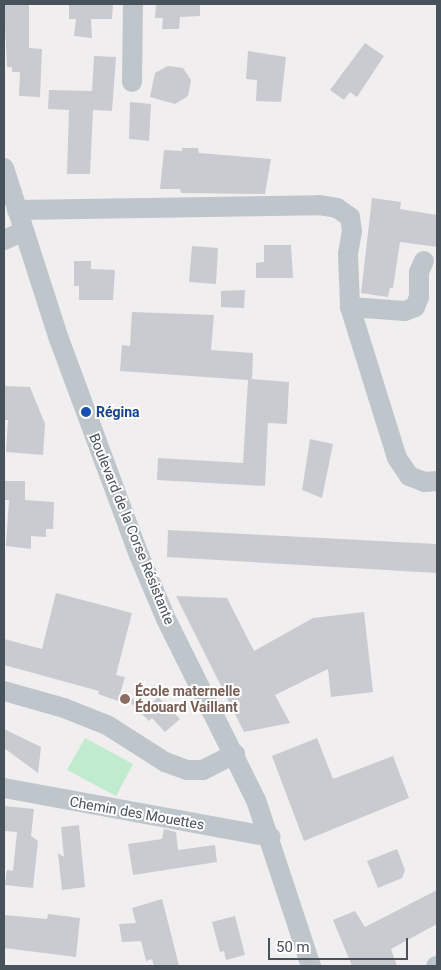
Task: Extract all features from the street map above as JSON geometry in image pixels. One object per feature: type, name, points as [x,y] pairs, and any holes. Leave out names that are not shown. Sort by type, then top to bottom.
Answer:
[{"type":"street","points":[[132,82],[133,4]]},
{"type":"street","name":"Boulevard de la Corse Résistante","points":[[4,168],[59,339],[139,555],[166,619],[235,754],[270,837],[311,966]]},
{"type":"street","points":[[17,210],[337,208],[350,217],[352,231],[348,254],[350,307],[397,458],[409,476],[425,482],[437,481]]},
{"type":"street","points":[[4,240],[24,231]]},
{"type":"street","points":[[350,307],[406,311],[415,306],[419,298],[419,272],[424,261]]},
{"type":"street","points":[[4,691],[64,708],[108,725],[164,762],[187,770],[203,770],[235,754]]},
{"type":"street","name":"Chemin des Mouettes","points":[[4,788],[270,837]]},
{"type":"green space","points":[[85,738],[133,764],[116,796],[67,770]]},
{"type":"building","points":[[4,4],[29,4],[29,48],[42,49],[40,97],[19,96],[20,72],[12,72],[12,67],[7,67]]},
{"type":"building","points":[[69,4],[113,4],[112,19],[91,19],[92,38],[74,36],[76,19],[69,19]]},
{"type":"building","points":[[156,4],[200,4],[200,16],[180,17],[179,29],[162,29],[163,18],[155,18]]},
{"type":"building","points":[[365,43],[384,56],[357,97],[350,92],[344,100],[330,90]]},
{"type":"building","points":[[248,51],[286,57],[281,102],[256,101],[257,80],[246,79]]},
{"type":"building","points":[[94,56],[116,57],[112,111],[93,110],[90,174],[67,174],[69,110],[48,109],[49,90],[92,91]]},
{"type":"building","points":[[168,66],[183,68],[191,80],[188,96],[175,104],[150,97],[155,73]]},
{"type":"building","points":[[130,102],[151,104],[149,141],[129,139]]},
{"type":"building","points":[[182,148],[198,148],[199,153],[271,159],[265,194],[181,193],[180,189],[160,189],[164,150],[182,151]]},
{"type":"building","points":[[372,198],[401,202],[400,209],[437,215],[437,247],[400,242],[393,288],[390,288],[388,297],[361,293]]},
{"type":"building","points":[[264,245],[291,245],[293,278],[256,278],[256,263],[264,262]]},
{"type":"building","points":[[192,246],[218,248],[216,284],[189,282]]},
{"type":"building","points":[[74,261],[91,261],[91,269],[115,270],[113,300],[79,300],[79,286],[74,286]]},
{"type":"building","points":[[245,290],[244,308],[221,307],[221,291]]},
{"type":"building","points":[[132,312],[214,315],[211,350],[253,353],[252,379],[289,382],[287,424],[268,423],[265,486],[157,480],[158,458],[243,463],[248,380],[120,371],[122,345],[130,346]]},
{"type":"building","points":[[4,386],[30,387],[45,424],[43,455],[6,452],[8,420],[4,420]]},
{"type":"building","points":[[310,439],[333,444],[322,498],[302,490]]},
{"type":"building","points":[[4,481],[25,481],[25,500],[54,502],[53,529],[46,529],[46,537],[31,536],[31,549],[6,546],[9,500],[4,500]]},
{"type":"building","points":[[168,530],[437,544],[437,573],[167,557]]},
{"type":"building","points":[[56,593],[132,613],[116,675],[125,677],[118,701],[98,694],[99,691],[4,665],[4,639],[42,649]]},
{"type":"building","points":[[176,596],[227,598],[254,651],[313,618],[364,612],[373,692],[331,697],[328,669],[275,695],[290,723],[244,732]]},
{"type":"building","points":[[124,696],[151,704],[158,697],[180,719],[165,732],[152,718],[149,721]]},
{"type":"building","points":[[4,729],[41,747],[38,773],[4,748]]},
{"type":"building","points":[[317,738],[333,779],[393,756],[409,798],[304,841],[272,756]]},
{"type":"building","points":[[4,806],[34,809],[31,836],[38,841],[33,888],[5,885],[7,870],[13,871],[17,832],[4,831]]},
{"type":"building","points":[[79,825],[85,887],[62,890],[58,853],[64,857],[61,827]]},
{"type":"building","points":[[164,829],[176,832],[178,850],[215,845],[217,862],[133,875],[128,844],[162,839]]},
{"type":"building","points":[[397,849],[405,870],[402,878],[378,888],[367,861]]},
{"type":"building","points":[[437,890],[437,924],[391,949],[397,966],[352,966],[333,920],[355,911],[365,927]]},
{"type":"building","points":[[162,899],[179,966],[154,966],[152,959],[146,961],[141,941],[122,942],[119,924],[136,923],[132,908]]},
{"type":"building","points":[[48,914],[80,918],[76,957],[4,948],[4,915],[47,919]]},
{"type":"building","points":[[235,916],[245,955],[226,960],[224,951],[220,952],[212,922]]},
{"type":"place","name":"Régina","points":[[86,412]]},
{"type":"place","name":"École maternelle Édouard Vaillant","points":[[125,699]]}]
